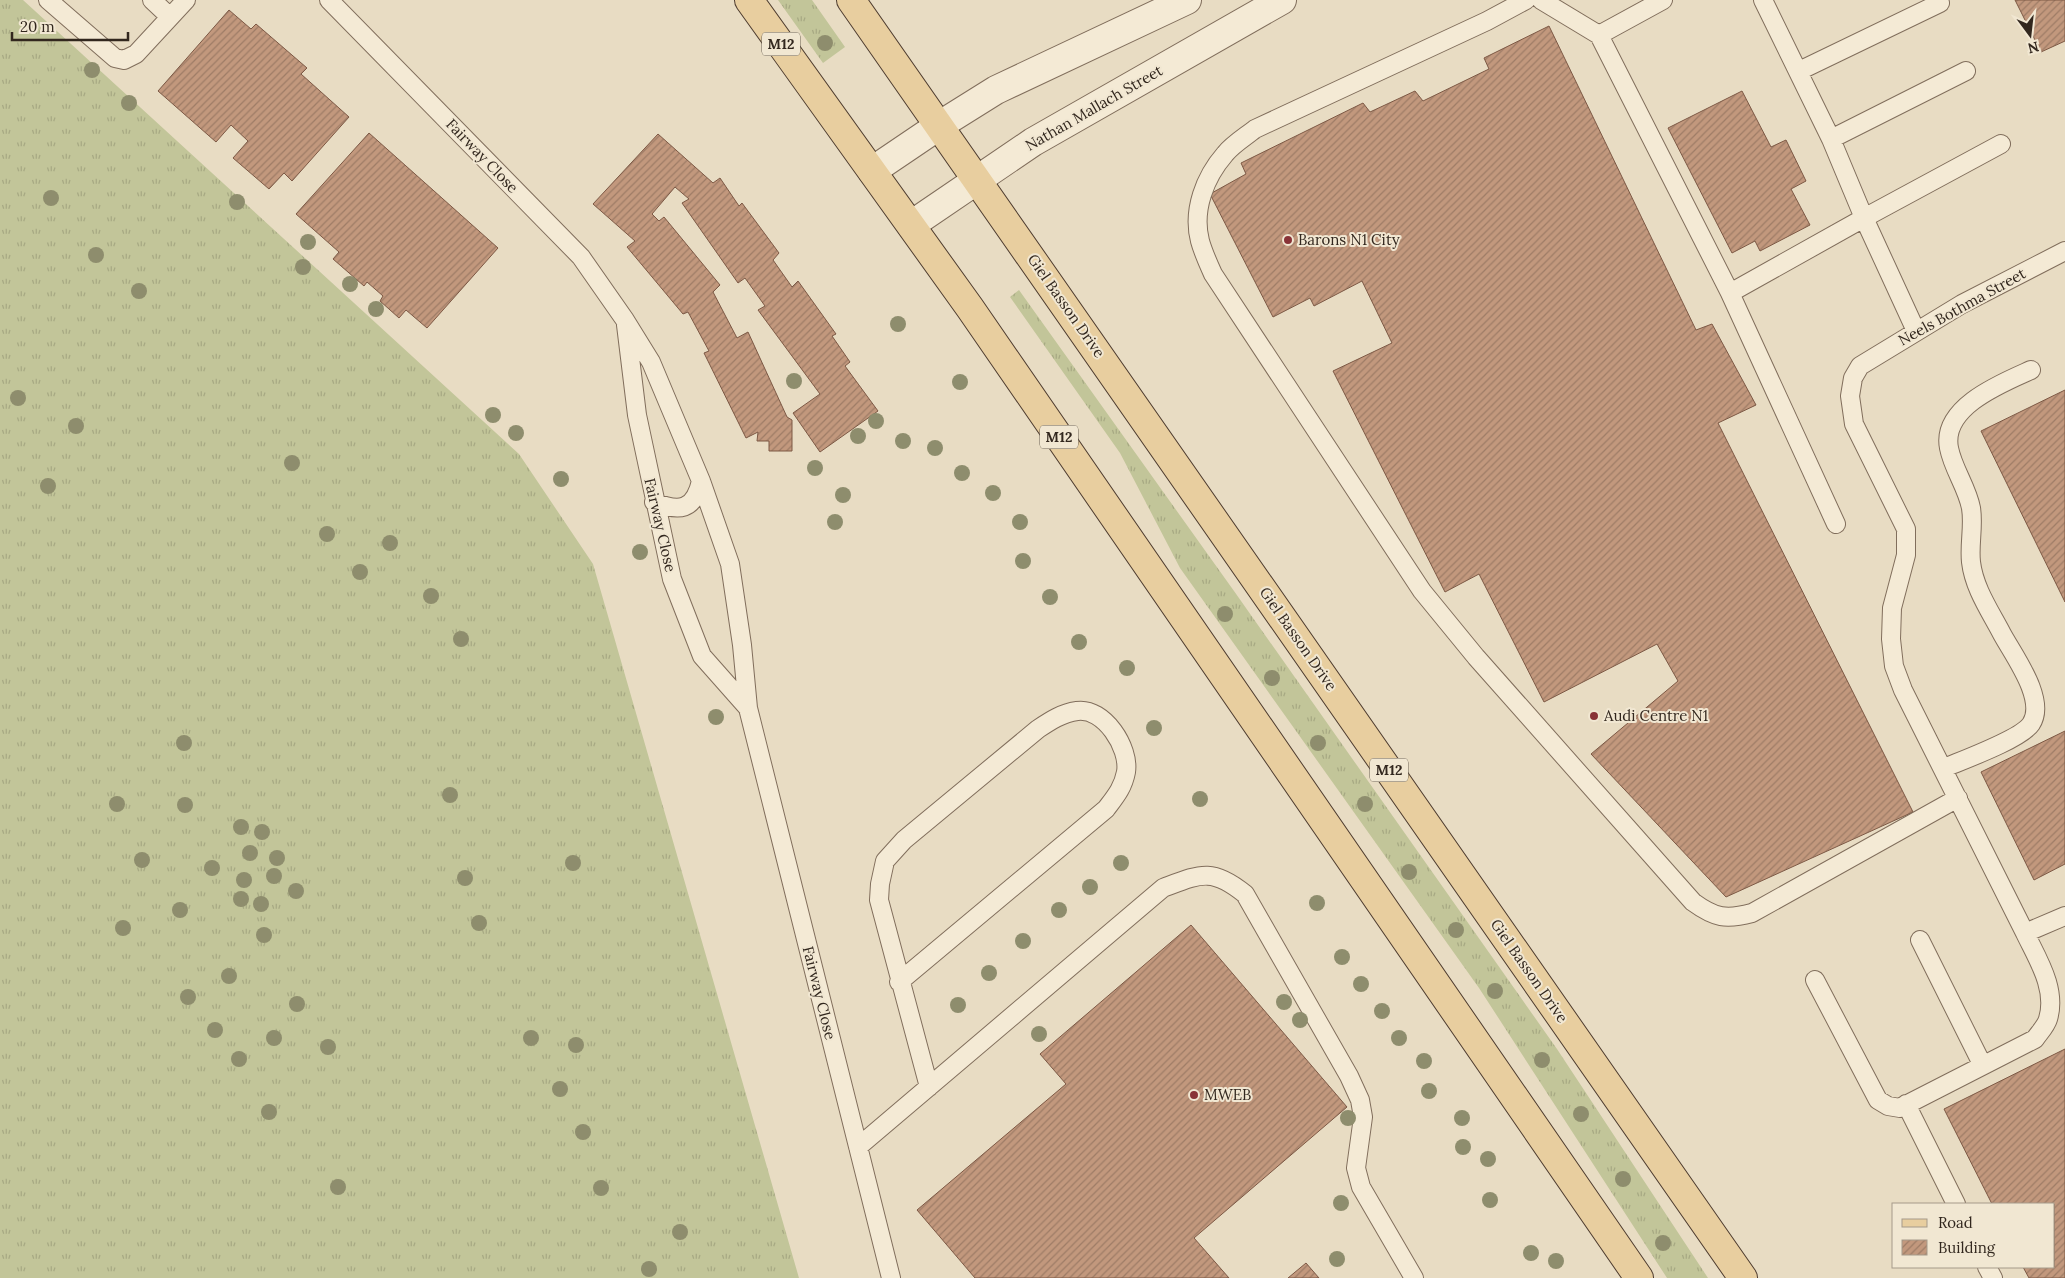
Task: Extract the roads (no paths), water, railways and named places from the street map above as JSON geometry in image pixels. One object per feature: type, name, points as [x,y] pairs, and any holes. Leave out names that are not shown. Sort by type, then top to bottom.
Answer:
[{"type":"main road","name":"M12","points":[[749,0],[911,225],[1639,1278]]},
{"type":"main road","name":"Giel Basson Drive","points":[[851,0],[978,179],[1743,1278]]},
{"type":"street","points":[[872,171],[996,90],[1187,0]]},
{"type":"street","name":"Nathan Mallach Street","points":[[911,225],[1032,142],[1282,0]]},
{"type":"lane","points":[[48,0],[115,58],[124,60],[136,54],[186,0]]},
{"type":"lane","points":[[152,0],[170,17]]},
{"type":"lane","name":"Fairway Close","points":[[330,0],[581,257],[625,320],[651,362],[701,481],[730,564],[742,645],[748,708],[891,1278]]},
{"type":"lane","points":[[1526,0],[1488,21],[1255,129],[1226,153],[1211,174],[1202,195],[1198,218],[1200,240],[1213,274],[1422,591],[1476,657],[1686,895],[1706,912],[1721,918],[1735,918],[1752,913],[1958,798]]},
{"type":"lane","points":[[1542,0],[1599,35],[1730,293],[1836,524]]},
{"type":"lane","points":[[1599,35],[1663,0]]},
{"type":"lane","points":[[1763,0],[1831,140],[1864,218],[1916,331]]},
{"type":"lane","points":[[1799,71],[1940,3]]},
{"type":"lane","points":[[1831,140],[1966,71]]},
{"type":"lane","points":[[1730,293],[2001,144]]},
{"type":"lane","name":"Neels Bothma Street","points":[[1944,768],[1903,690],[1894,666],[1891,639],[1892,608],[1906,555],[1906,529],[1854,424],[1850,396],[1853,378],[1860,366],[1916,331],[1962,304],[2065,251]]},
{"type":"lane","name":"Fairway Close","points":[[625,320],[637,415],[672,580],[702,656],[748,708]]},
{"type":"lane","points":[[1815,980],[1878,1100],[1888,1106],[1900,1108],[1982,1064],[2035,1039],[2048,1021],[2050,1004],[2049,986],[1944,768],[2012,738],[2031,725],[2036,712],[2033,690],[1977,588],[1971,562],[1971,512],[1967,493],[1948,447],[1956,417],[1984,391],[2030,370]]},
{"type":"lane","points":[[654,502],[670,508],[680,508],[690,504],[698,494],[701,481]]},
{"type":"lane","points":[[899,982],[1106,809],[1121,790],[1126,771],[1126,753],[1110,726],[1095,714],[1078,710],[1056,717],[1038,729],[904,840],[885,861],[879,900],[899,982],[929,1087]]},
{"type":"lane","points":[[858,1147],[1163,888],[1193,877],[1210,875],[1229,881],[1245,894],[1349,1076],[1360,1100],[1363,1117],[1356,1168],[1361,1187],[1414,1278]]},
{"type":"lane","points":[[2025,933],[2065,916]]},
{"type":"lane","points":[[1920,940],[1982,1064]]},
{"type":"lane","points":[[1906,1104],[1956,1203]]},
{"type":"place","name":"Barons N1 City","points":[[1288,240]]},
{"type":"place","name":"Audi Centre N1","points":[[1594,716]]},
{"type":"place","name":"MWEB","points":[[1194,1095]]}]
